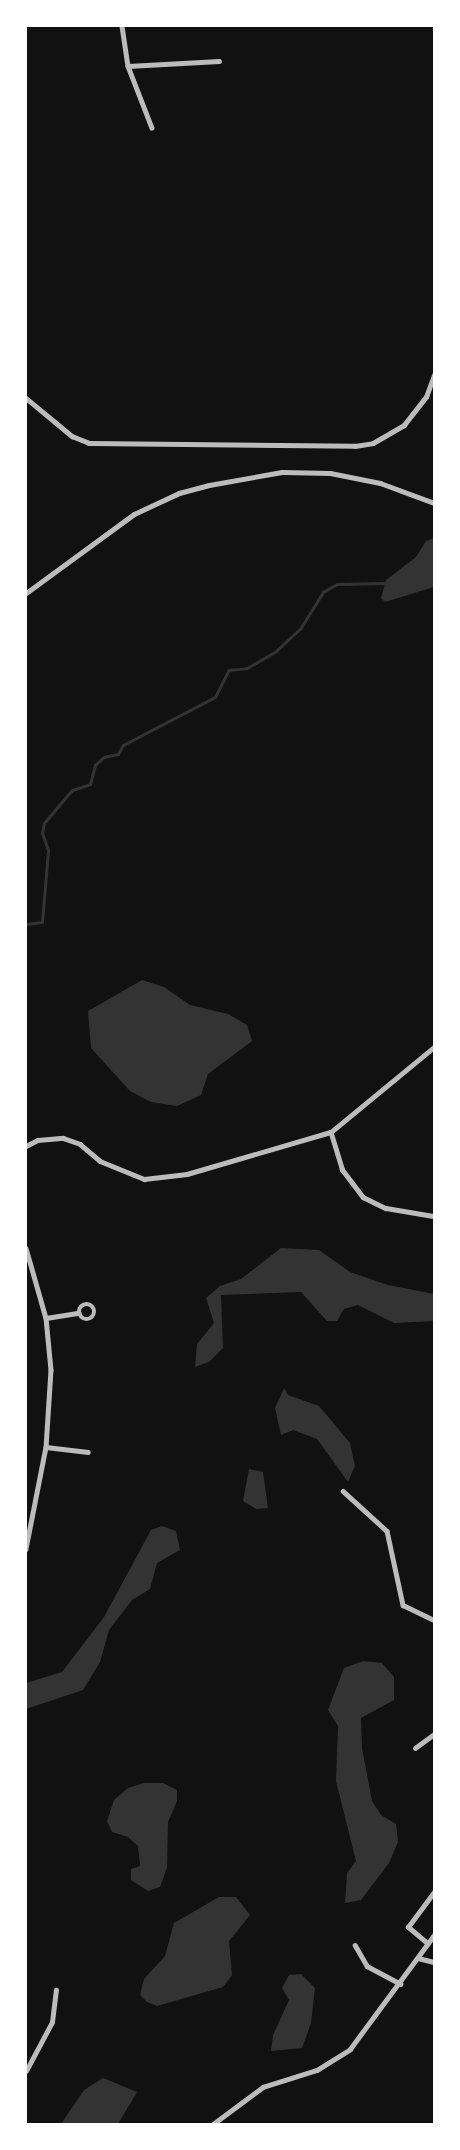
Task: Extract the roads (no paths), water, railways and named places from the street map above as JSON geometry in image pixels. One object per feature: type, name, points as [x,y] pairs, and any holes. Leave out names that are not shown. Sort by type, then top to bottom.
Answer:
[{"type":"street","points":[[122,26],[128,66],[152,128]]},
{"type":"street","points":[[128,66],[219,61]]},
{"type":"street","points":[[26,398],[72,436],[89,443],[354,446],[373,443],[404,425],[426,397],[435,375]]},
{"type":"street","points":[[26,593],[134,514],[179,493],[209,484],[282,472],[330,473],[380,483],[435,503]]},
{"type":"street","points":[[26,1146],[38,1140],[63,1138],[124,1173],[144,1179],[166,1179],[331,1132],[435,1047]]},
{"type":"street","points":[[331,1132],[342,1169],[363,1197],[386,1208],[435,1216]]},
{"type":"street","points":[[26,1248],[46,1318],[51,1370],[46,1447],[26,1549]]},
{"type":"street","points":[[46,1318],[79,1313]]},
{"type":"street","points":[[46,1447],[88,1452]]},
{"type":"street","points":[[344,1491],[387,1531],[403,1605],[435,1620]]},
{"type":"street","points":[[415,1748],[435,1734]]},
{"type":"street","points":[[428,1944],[408,1927],[435,1892]]},
{"type":"street","points":[[213,2124],[263,2087],[336,2061],[401,1984],[435,1935]]},
{"type":"street","points":[[355,1945],[367,1966],[401,1984]]},
{"type":"street","points":[[418,1958],[435,1962]]},
{"type":"street","points":[[26,2071],[52,2022],[56,1990]]},
{"type":"waterway","points":[[26,924],[42,922],[48,850],[42,833],[44,823],[72,790],[90,784],[95,765],[104,757],[118,754],[123,745],[215,697],[229,670],[247,668],[276,651],[300,629],[323,592],[337,584],[387,583]]}]
